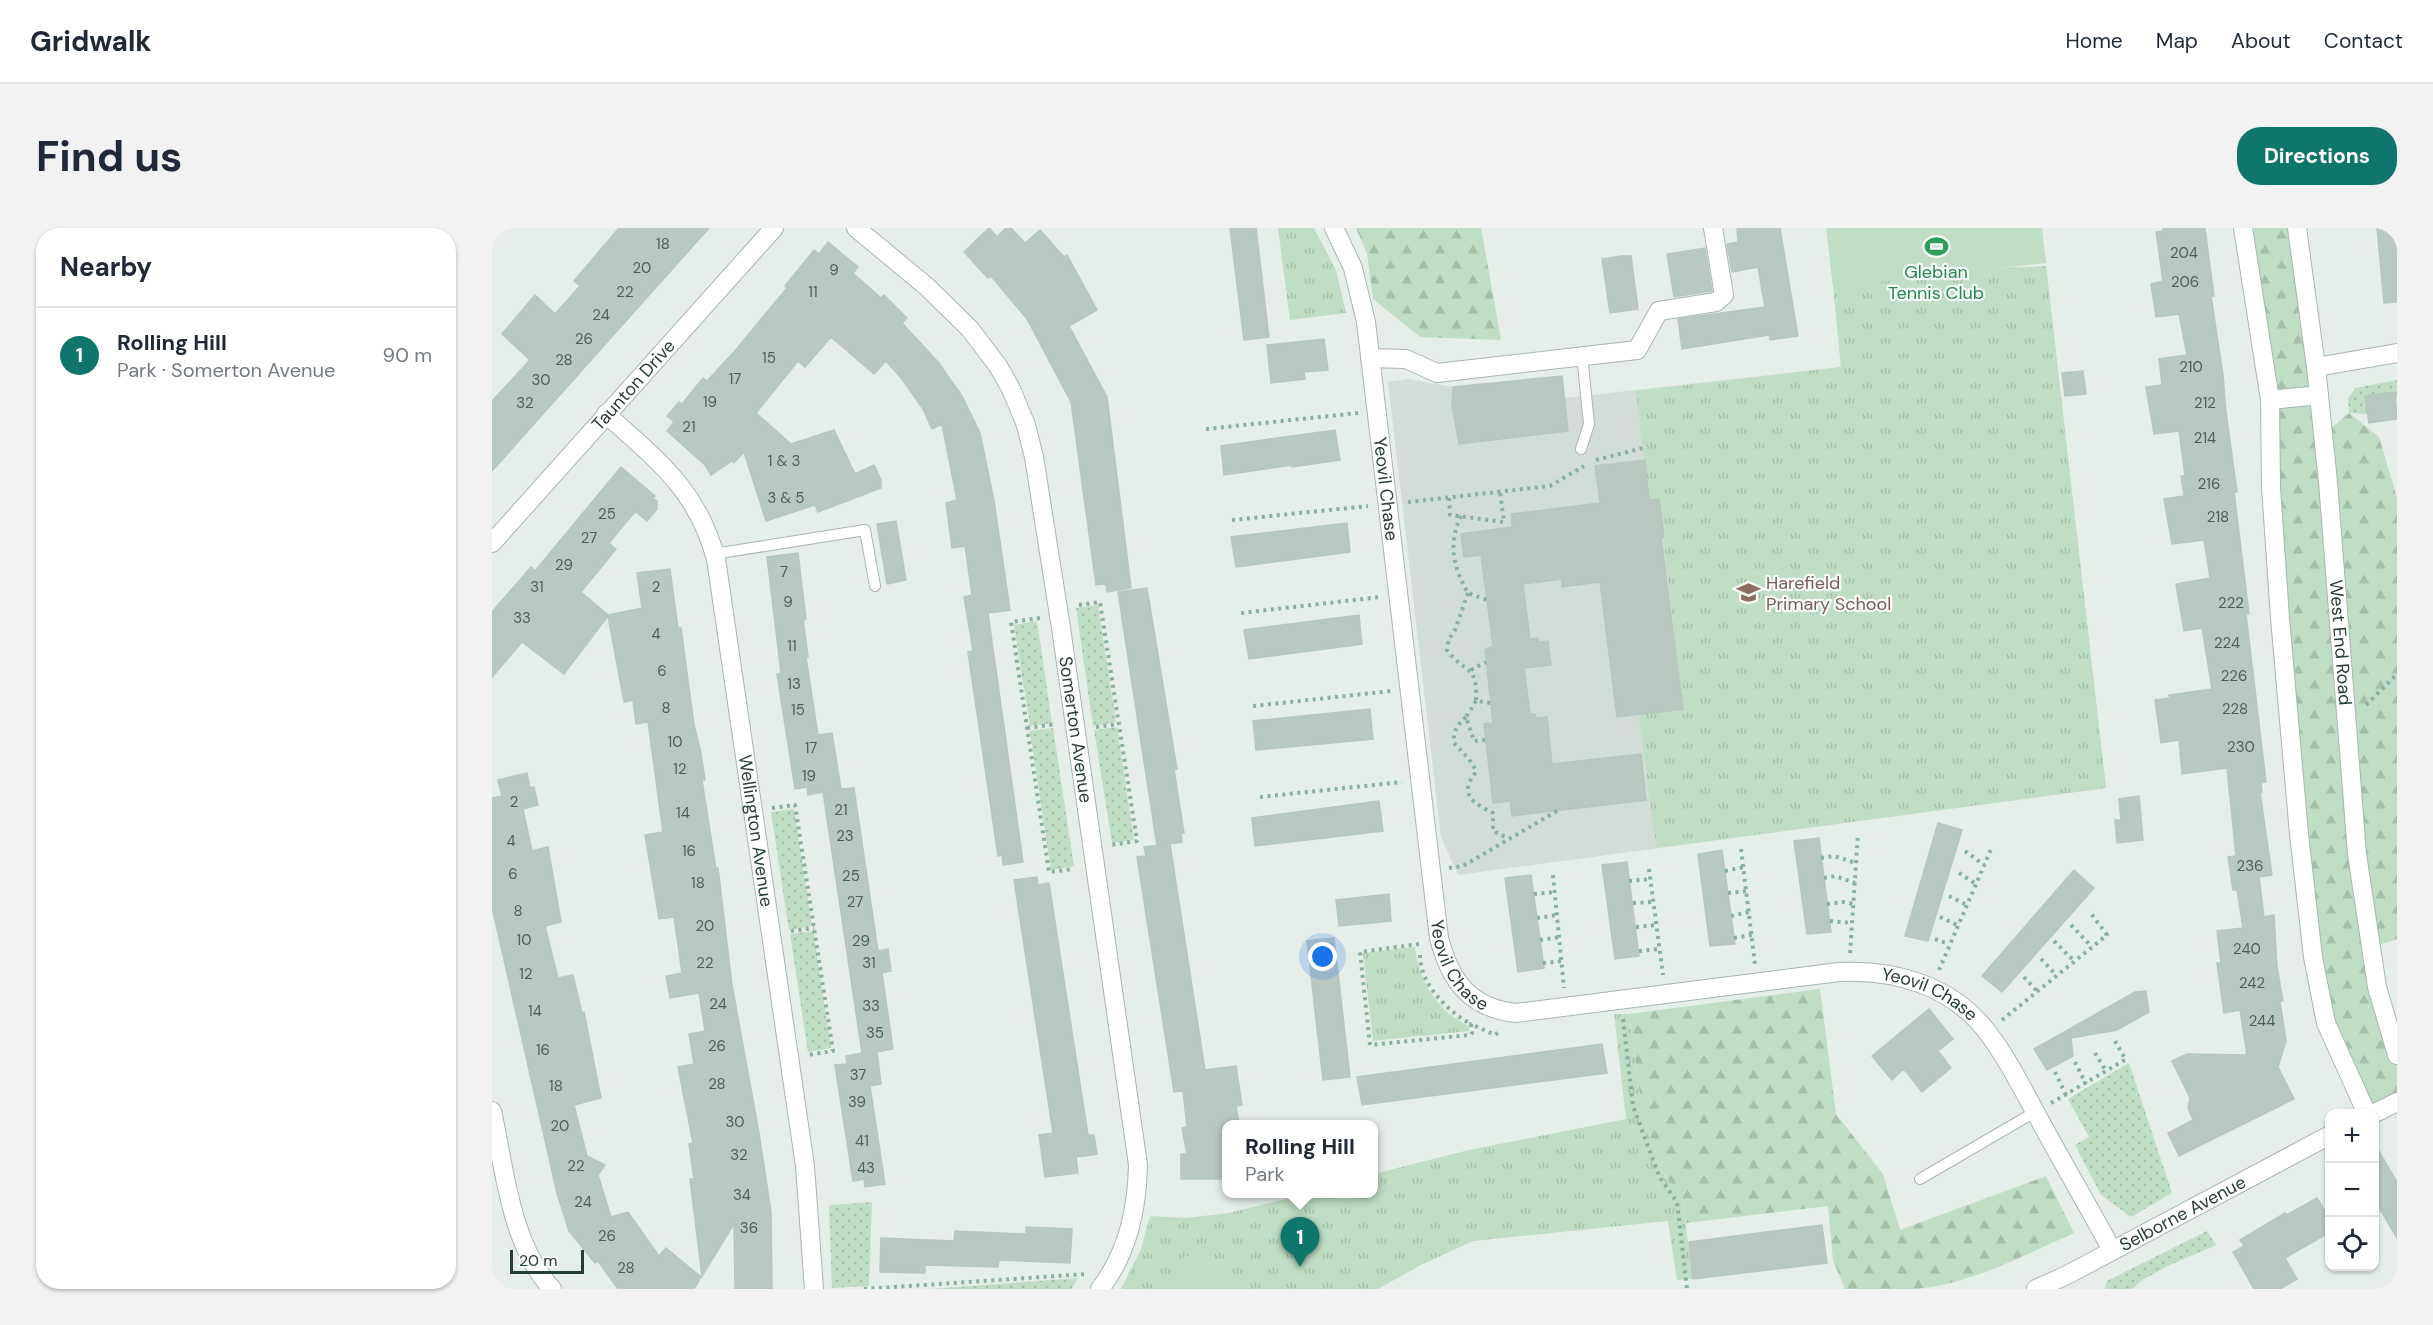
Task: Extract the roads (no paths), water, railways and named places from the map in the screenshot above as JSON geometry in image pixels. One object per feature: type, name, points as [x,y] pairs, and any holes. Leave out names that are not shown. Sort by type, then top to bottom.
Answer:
[{"type":"street","name":"Taunton Drive","points":[[492,543],[774,228]]},
{"type":"street","name":"Somerton Avenue","points":[[856,228],[926,286],[984,345],[1011,389],[1031,441],[1058,611],[1138,1165],[1132,1224],[1126,1243],[1100,1289]]},
{"type":"street","name":"Yeovil Chase","points":[[1335,228],[1353,268],[1361,295],[1377,411],[1439,938],[1452,974],[1468,994],[1491,1008],[1525,1013],[1848,972],[1880,972],[1900,975],[1932,988],[1964,1009],[1988,1032],[2112,1250]]},
{"type":"street","points":[[1370,358],[1406,359],[1437,373],[1637,350],[1659,311],[1716,302],[1724,295],[1713,228]]},
{"type":"street","points":[[2243,228],[2270,400],[2271,487],[2280,618],[2299,834],[2313,957],[2326,1023],[2365,1109]]},
{"type":"street","name":"West End Road","points":[[2297,228],[2319,395],[2358,854],[2377,987],[2397,1055]]},
{"type":"street","points":[[2316,367],[2397,353]]},
{"type":"street","points":[[2270,400],[2319,395]]},
{"type":"street","name":"Wellington Avenue","points":[[606,414],[679,482],[701,517],[714,554],[810,1207],[814,1289]]},
{"type":"street","points":[[2379,1110],[2397,1102]]},
{"type":"street","points":[[492,1111],[519,1230],[534,1266],[552,1289]]},
{"type":"street","name":"Selborne Avenue","points":[[2036,1289],[2072,1282],[2112,1250],[2325,1138]]},
{"type":"lane","points":[[1581,448],[1589,424],[1582,356]]},
{"type":"lane","points":[[714,554],[865,530],[875,586]]},
{"type":"lane","points":[[1920,1179],[2035,1112]]},
{"type":"place","name":"Glebian Tennis Club","points":[[1936,246]]},
{"type":"place","name":"Harefield Primary School","points":[[1748,593]]},
{"type":"place","name":"Rolling Hill","points":[[1300,1267]]}]
